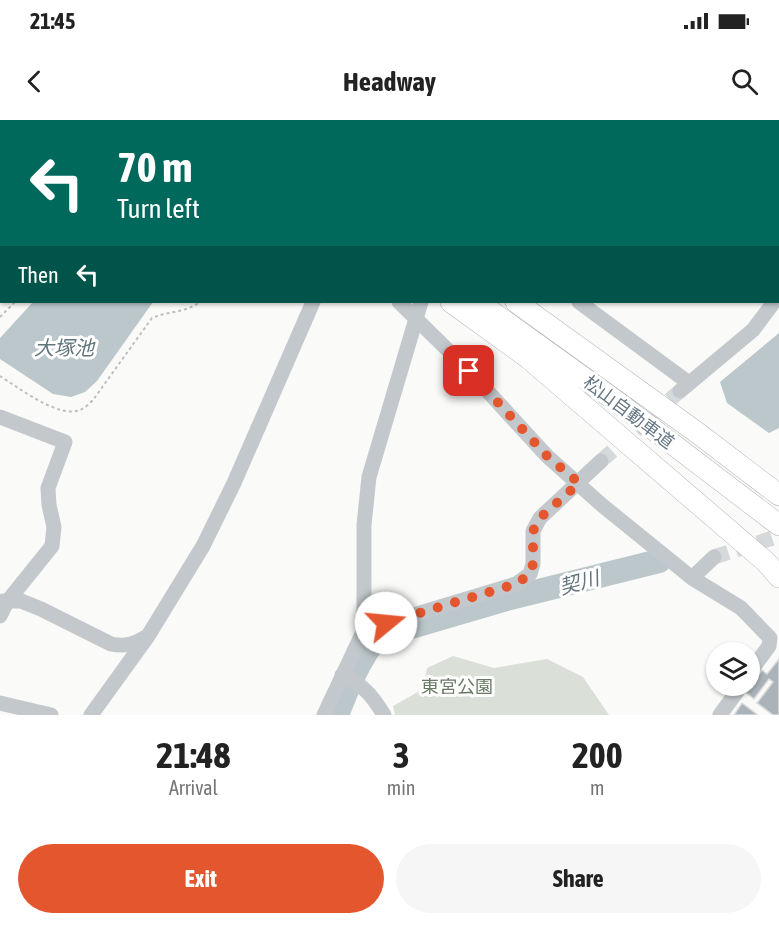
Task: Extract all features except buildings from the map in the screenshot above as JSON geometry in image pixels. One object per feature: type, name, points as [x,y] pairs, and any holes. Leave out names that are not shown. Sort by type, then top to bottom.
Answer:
[{"type":"highway","points":[[452,303],[526,357],[766,562],[779,578]]},
{"type":"highway","name":"松山自動車道","points":[[479,303],[620,404],[779,525]]},
{"type":"highway","name":"松山自動車道","points":[[517,303],[699,434],[779,495]]},
{"type":"highway","points":[[699,434],[779,489]]},
{"type":"street","points":[[91,715],[148,636],[203,546],[234,483],[313,303]]},
{"type":"street","points":[[400,303],[417,317],[547,456],[603,506],[692,578],[741,608],[770,638],[769,645],[760,658]]},
{"type":"street","points":[[324,715],[364,630],[364,525],[369,477],[421,303]]},
{"type":"street","points":[[580,303],[684,387],[753,330],[773,303]]},
{"type":"street","points":[[0,417],[65,442],[48,488],[54,527],[52,546],[2,606]]},
{"type":"street","points":[[364,630],[516,584],[530,574],[533,564],[533,531],[540,518],[601,461]]},
{"type":"street","points":[[692,578],[714,557]]},
{"type":"street","points":[[2,606],[21,601],[111,644],[133,645],[148,636]]},
{"type":"street","points":[[342,675],[361,684],[384,715]]},
{"type":"street","points":[[720,715],[734,696]]},
{"type":"street","points":[[0,703],[51,715]]},
{"type":"path","points":[[0,316],[14,303]]},
{"type":"path","points":[[0,376],[44,404],[66,411],[81,411],[93,400],[152,318],[162,313],[186,310],[198,303]]},
{"type":"green space","name":"東宮公園","points":[[453,656],[494,668],[547,659],[583,677],[609,715],[395,715],[393,706],[423,689],[427,668]]},
{"type":"water","name":"大塚池","points":[[32,303],[152,303],[97,381],[85,392],[71,397],[53,394],[0,359],[0,338]]},
{"type":"water","points":[[779,333],[779,428],[769,433],[727,403],[720,382]]},
{"type":"waterway","name":"契川","points":[[337,715],[359,664],[377,637],[510,598],[659,561]]},
{"type":"tunnel","points":[[601,461],[680,391]]},
{"type":"tunnel","points":[[714,557],[779,536]]},
{"type":"route","points":[[386,623],[516,584],[530,574],[533,564],[533,531],[540,518],[579,483],[547,456],[469,371]]}]
